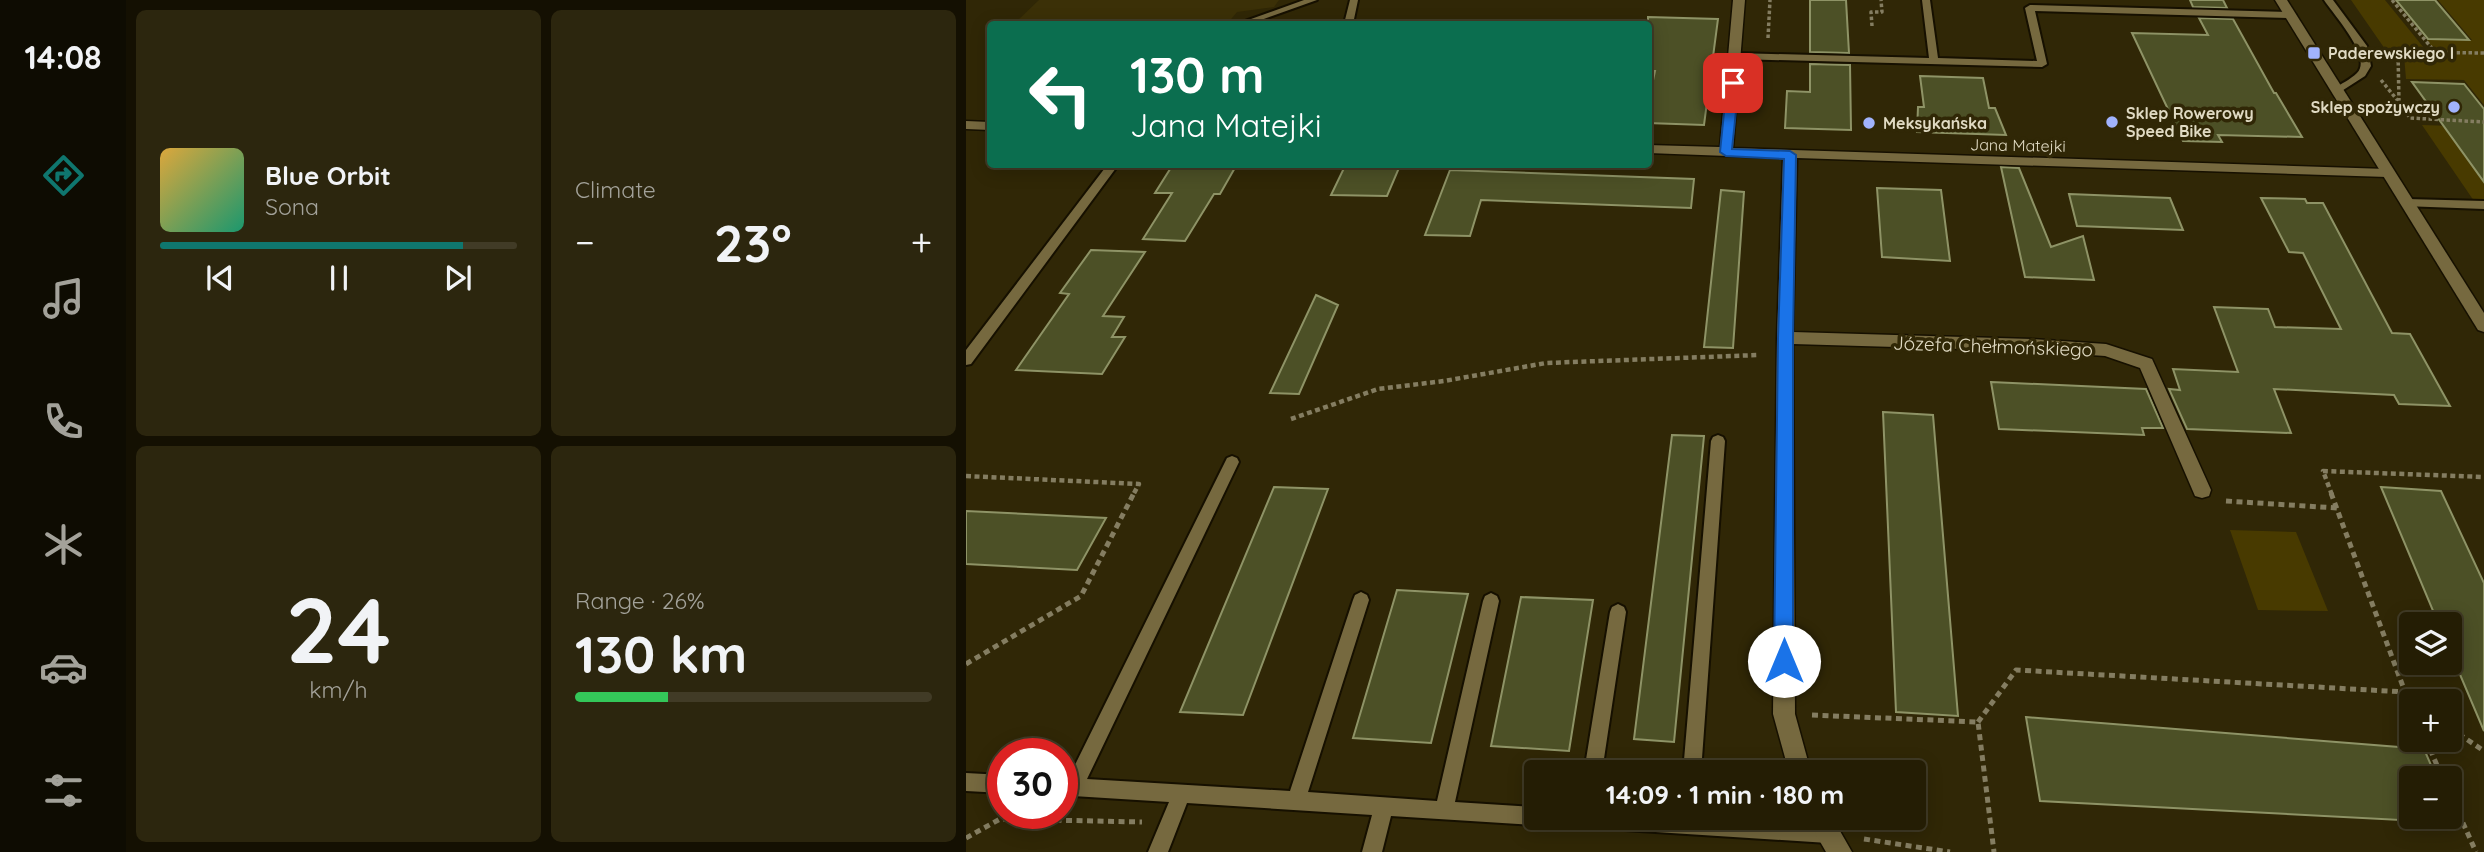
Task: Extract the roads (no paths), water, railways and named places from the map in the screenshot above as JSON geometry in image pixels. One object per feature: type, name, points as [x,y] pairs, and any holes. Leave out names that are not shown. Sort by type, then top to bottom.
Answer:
[{"type":"street","points":[[1726,152],[1740,0]]},
{"type":"street","points":[[2281,0],[2484,326]]},
{"type":"street","points":[[966,125],[987,126]]},
{"type":"street","name":"Jana Matejki","points":[[1652,149],[2388,173]]},
{"type":"street","points":[[1790,155],[1785,346],[1784,714],[1797,760]]},
{"type":"street","name":"Józefa Chełmońskiego","points":[[1785,346],[2057,347],[2106,350],[2146,364],[2202,490]]},
{"type":"lane","points":[[1251,21],[1313,0]]},
{"type":"lane","points":[[1350,21],[1354,0]]},
{"type":"lane","points":[[1926,0],[1934,61]]},
{"type":"lane","points":[[2328,0],[2362,46],[2367,66],[2362,74],[2337,91]]},
{"type":"lane","points":[[1736,56],[2042,64],[2030,8],[2291,15]]},
{"type":"lane","points":[[966,360],[1111,168]]},
{"type":"lane","points":[[2407,203],[2484,205]]},
{"type":"lane","points":[[1693,760],[1718,441]]},
{"type":"lane","points":[[1078,767],[1232,462]]},
{"type":"lane","points":[[1296,801],[1361,600]]},
{"type":"lane","points":[[1444,810],[1491,601]]},
{"type":"lane","points":[[1595,760],[1618,612]]},
{"type":"lane","points":[[966,782],[987,783]]},
{"type":"lane","points":[[1078,788],[1524,815]]},
{"type":"lane","points":[[1158,852],[1182,794]]},
{"type":"lane","points":[[1371,852],[1384,806]]},
{"type":"lane","points":[[1786,830],[1829,834]]},
{"type":"place","name":"Paderewskiego I","points":[[2314,53]]},
{"type":"place","name":"Sklep spożywczy","points":[[2454,107]]},
{"type":"place","name":"Sklep Rowerowy Speed Bike","points":[[2112,122]]},
{"type":"place","name":"Meksykańska","points":[[1869,123]]}]
